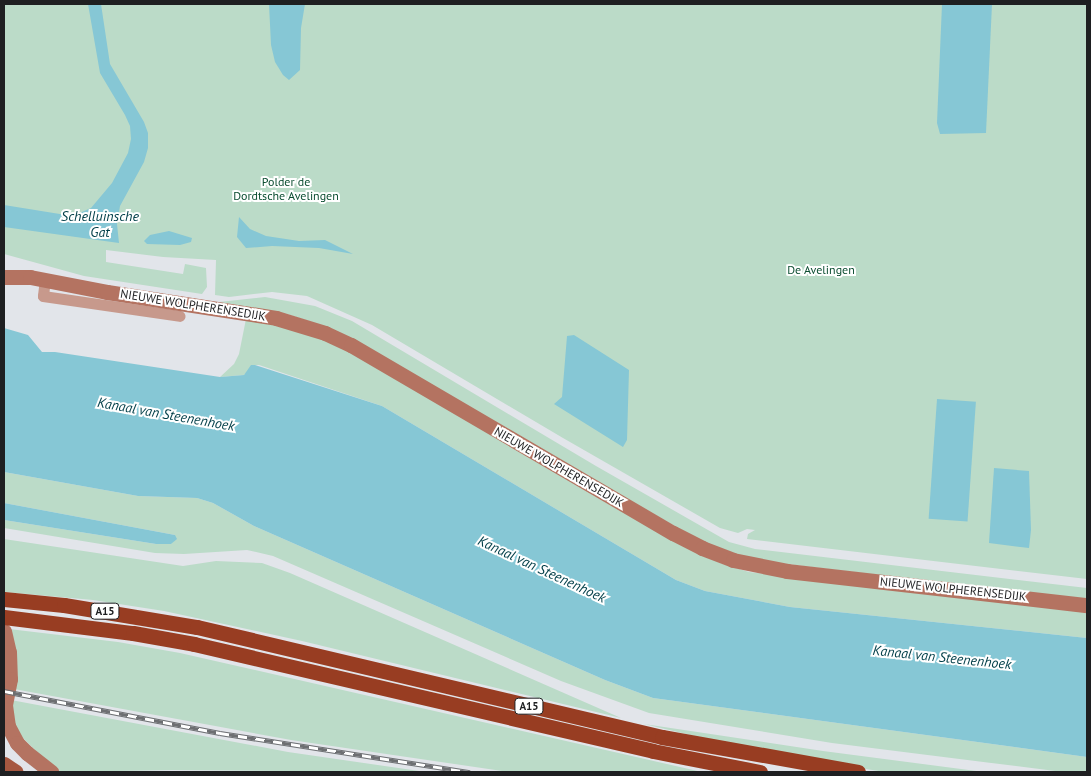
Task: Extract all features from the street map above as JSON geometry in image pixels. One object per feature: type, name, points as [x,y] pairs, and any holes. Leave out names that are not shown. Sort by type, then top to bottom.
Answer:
[{"type":"highway","name":"A15","points":[[5,599],[64,605],[197,627],[662,737],[858,772]]},
{"type":"highway","name":"A15","points":[[8,617],[133,633],[194,644],[653,751],[760,772]]},
{"type":"main road","points":[[4,764],[16,772]]},
{"type":"street","name":"NIEUWE WOLPHERENSEDIJK","points":[[4,277],[30,276],[107,292],[276,318],[324,333],[351,345],[673,534],[733,560],[787,571],[1087,605]]},
{"type":"street","name":"NIEUWE WOLPHERENSEDIJK","points":[[45,279],[43,296],[180,316]]},
{"type":"street","points":[[4,631],[9,652],[10,679],[5,705],[8,726],[17,743],[51,772]]},
{"type":"green space","name":"De Avelingen","points":[[4,4],[1087,4],[1087,579],[747,539],[748,534],[755,530],[747,529],[738,533],[720,528],[372,325],[307,296],[272,292],[229,297],[215,295],[216,260],[163,257],[106,250],[106,262],[183,274],[185,264],[206,268],[207,287],[202,294],[84,276],[4,254]]},
{"type":"green space","points":[[265,297],[315,306],[352,321],[596,466],[729,542],[755,549],[1087,588],[1087,600],[754,560],[703,542],[321,325],[287,314],[219,302]]},
{"type":"green space","points":[[246,319],[271,323],[330,341],[720,563],[749,572],[1087,612],[1087,638],[790,607],[705,591],[676,580],[382,406],[259,365],[255,365],[244,375],[220,377],[234,364],[239,354]]},
{"type":"green space","points":[[4,472],[138,496],[197,498],[213,503],[254,526],[605,680],[653,698],[1087,757],[1087,772],[1063,772],[832,743],[649,713],[561,681],[273,556],[247,550],[184,554],[155,553],[4,528],[4,520],[156,544],[171,544],[175,535],[4,503]]},
{"type":"green space","points":[[4,539],[183,566],[216,561],[262,563],[290,573],[621,718],[302,641],[164,611],[93,600],[4,592]]},
{"type":"green space","points":[[9,629],[118,642],[180,653],[702,772],[509,772],[291,740],[14,689]]},
{"type":"green space","points":[[11,700],[288,752],[426,772],[173,770],[61,772],[47,762],[20,735],[16,728]]},
{"type":"green space","points":[[644,724],[823,751],[984,772],[885,772],[770,754]]},
{"type":"water","name":"Schelluinsche Gat","points":[[88,4],[101,4],[110,64],[144,122],[148,133],[148,148],[144,162],[120,206],[117,224],[119,243],[4,227],[4,205],[66,215],[75,215],[91,208],[112,183],[128,153],[131,139],[130,126],[100,73]]},
{"type":"water","points":[[269,4],[305,4],[301,28],[300,70],[289,80],[283,75],[275,62],[271,45]]},
{"type":"water","points":[[942,4],[992,4],[986,133],[940,134],[937,123]]},
{"type":"water","points":[[239,217],[250,229],[266,236],[299,241],[325,240],[353,254],[319,248],[272,246],[246,248],[237,237]]},
{"type":"water","points":[[169,231],[192,238],[191,242],[180,245],[147,244],[144,241],[150,235]]},
{"type":"water","name":"Kanaal van Steenenhoek","points":[[4,328],[28,335],[42,352],[55,352],[220,377],[244,375],[251,365],[255,365],[382,406],[676,580],[705,591],[790,607],[1087,638],[1087,757],[653,698],[605,680],[254,526],[213,503],[197,498],[138,496],[4,472]]},
{"type":"water","points":[[574,335],[629,370],[627,440],[623,447],[554,404],[562,397],[567,336]]},
{"type":"water","points":[[937,399],[976,402],[968,521],[929,519]]},
{"type":"water","points":[[994,468],[1029,471],[1031,530],[1029,548],[989,543]]},
{"type":"water","points":[[4,503],[175,535],[177,539],[171,544],[156,544],[4,520]]},
{"type":"railway","points":[[4,691],[220,733],[470,772]]},
{"type":"park label","name":"Polder de Dordtsche Avelingen","points":[[286,189]]}]
